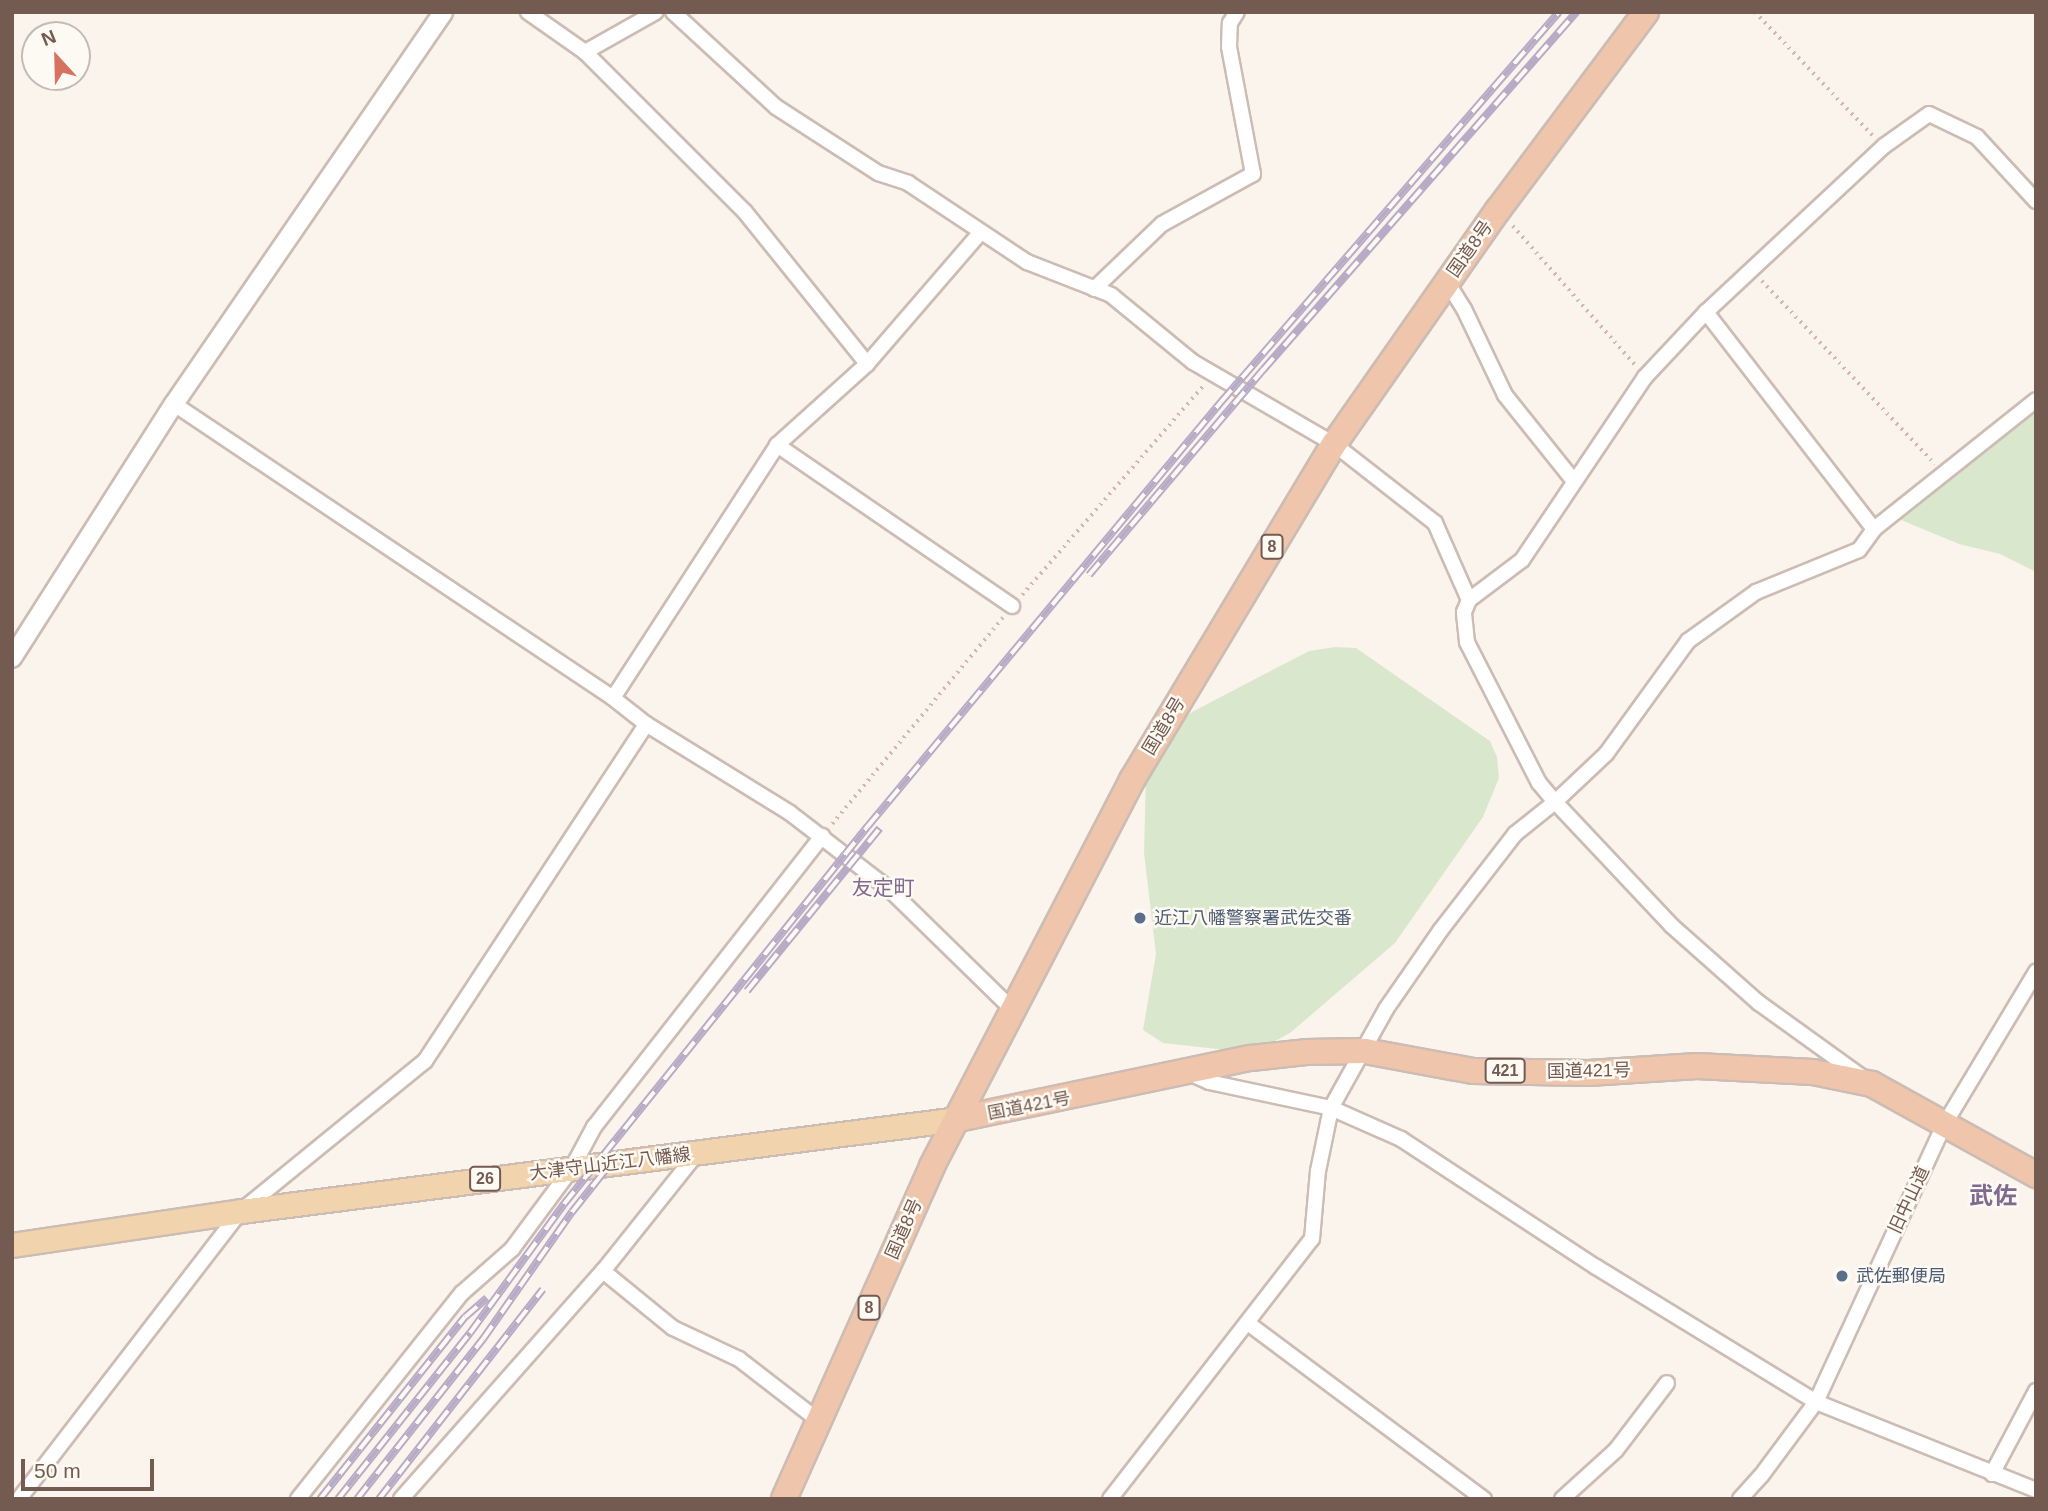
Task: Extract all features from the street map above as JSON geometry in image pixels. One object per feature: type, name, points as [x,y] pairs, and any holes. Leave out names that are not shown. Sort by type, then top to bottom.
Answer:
[{"type":"highway","name":"国道8号","points":[[784,1499],[932,1167],[1132,780],[1334,444],[1499,209],[1646,12]]},
{"type":"highway","name":"国道421号","points":[[958,1119],[1093,1093],[1185,1071],[1265,1057],[1365,1051],[1473,1071],[1589,1073],[1697,1066],[1813,1072],[1872,1084],[2036,1175]]},
{"type":"main road","name":"大津守山近江八幡線","points":[[12,1245],[241,1211],[958,1119]]},
{"type":"street","points":[[12,658],[174,404],[443,12]]},
{"type":"street","points":[[528,12],[585,52],[745,212],[867,364]]},
{"type":"street","points":[[585,52],[656,12]]},
{"type":"street","points":[[673,12],[776,107],[878,173],[908,183],[1027,262],[1111,295],[1193,362],[1334,444],[1435,523],[1469,600]]},
{"type":"street","points":[[1094,289],[1162,224],[1253,174],[1229,47],[1230,23],[1237,12]]},
{"type":"street","points":[[1872,1084],[1759,1003],[1672,926],[1555,802],[1539,783],[1467,642],[1464,611],[1469,600],[1522,560],[1573,480],[1645,377],[1706,312],[1884,146],[1929,114],[1977,137],[2036,201]]},
{"type":"street","points":[[612,698],[777,445],[867,364],[981,232]]},
{"type":"street","points":[[1447,282],[1464,309],[1505,395],[1573,480]]},
{"type":"street","points":[[1706,312],[1874,529]]},
{"type":"street","points":[[1110,1499],[1249,1324],[1312,1239],[1318,1171],[1331,1108],[1386,1009],[1440,931],[1515,834],[1555,802],[1606,754],[1688,641],[1756,592],[1859,550],[1874,529],[2036,400]]},
{"type":"street","points":[[174,404],[612,698],[646,724],[822,836],[889,889],[1012,1009]]},
{"type":"street","points":[[777,445],[1012,606]]},
{"type":"street","points":[[19,1499],[241,1211],[425,1061],[646,724]]},
{"type":"street","points":[[299,1499],[462,1293],[512,1248],[572,1168],[594,1127],[822,836]]},
{"type":"street","name":"旧中山道","points":[[1740,1499],[1816,1402],[1944,1125],[2036,972]]},
{"type":"street","points":[[1185,1071],[1209,1082],[1331,1108],[1401,1139],[1595,1267],[1816,1402],[2036,1490]]},
{"type":"street","points":[[401,1499],[603,1271],[698,1152]]},
{"type":"street","points":[[603,1271],[673,1328],[739,1359],[818,1420]]},
{"type":"street","points":[[1249,1324],[1484,1499]]},
{"type":"street","points":[[1562,1499],[1616,1450],[1667,1383]]},
{"type":"street","points":[[1992,1474],[2036,1391]]},
{"type":"path","points":[[1755,12],[1884,146]]},
{"type":"path","points":[[1499,209],[1645,377]]},
{"type":"path","points":[[1752,270],[1943,474]]},
{"type":"green space","points":[[2036,411],[2036,572],[2000,554],[1959,544],[1901,520]]},
{"type":"green space","points":[[1335,647],[1356,648],[1490,741],[1497,757],[1499,778],[1483,817],[1395,943],[1290,1033],[1268,1045],[1236,1051],[1163,1043],[1143,1030],[1156,954],[1144,853],[1146,773],[1165,735],[1192,712],[1309,651]]},
{"type":"railway","points":[[338,1499],[470,1333],[564,1204],[868,826],[1221,402],[1559,12]]},
{"type":"railway","points":[[1089,575],[1263,370],[1576,12]]},
{"type":"railway","points":[[747,991],[880,828]]},
{"type":"railway","points":[[357,1499],[483,1339],[572,1212],[619,1153]]},
{"type":"railway","points":[[379,1499],[543,1289]]},
{"type":"railway","points":[[320,1499],[465,1317],[487,1298]]},
{"type":"place","name":"近江八幡警察署武佐交番","points":[[1140,918]]},
{"type":"place","name":"武佐郵便局","points":[[1842,1276]]},
{"type":"district","name":"友定町","points":[[883,888]]},
{"type":"district","name":"武佐","points":[[1993,1196]]}]
